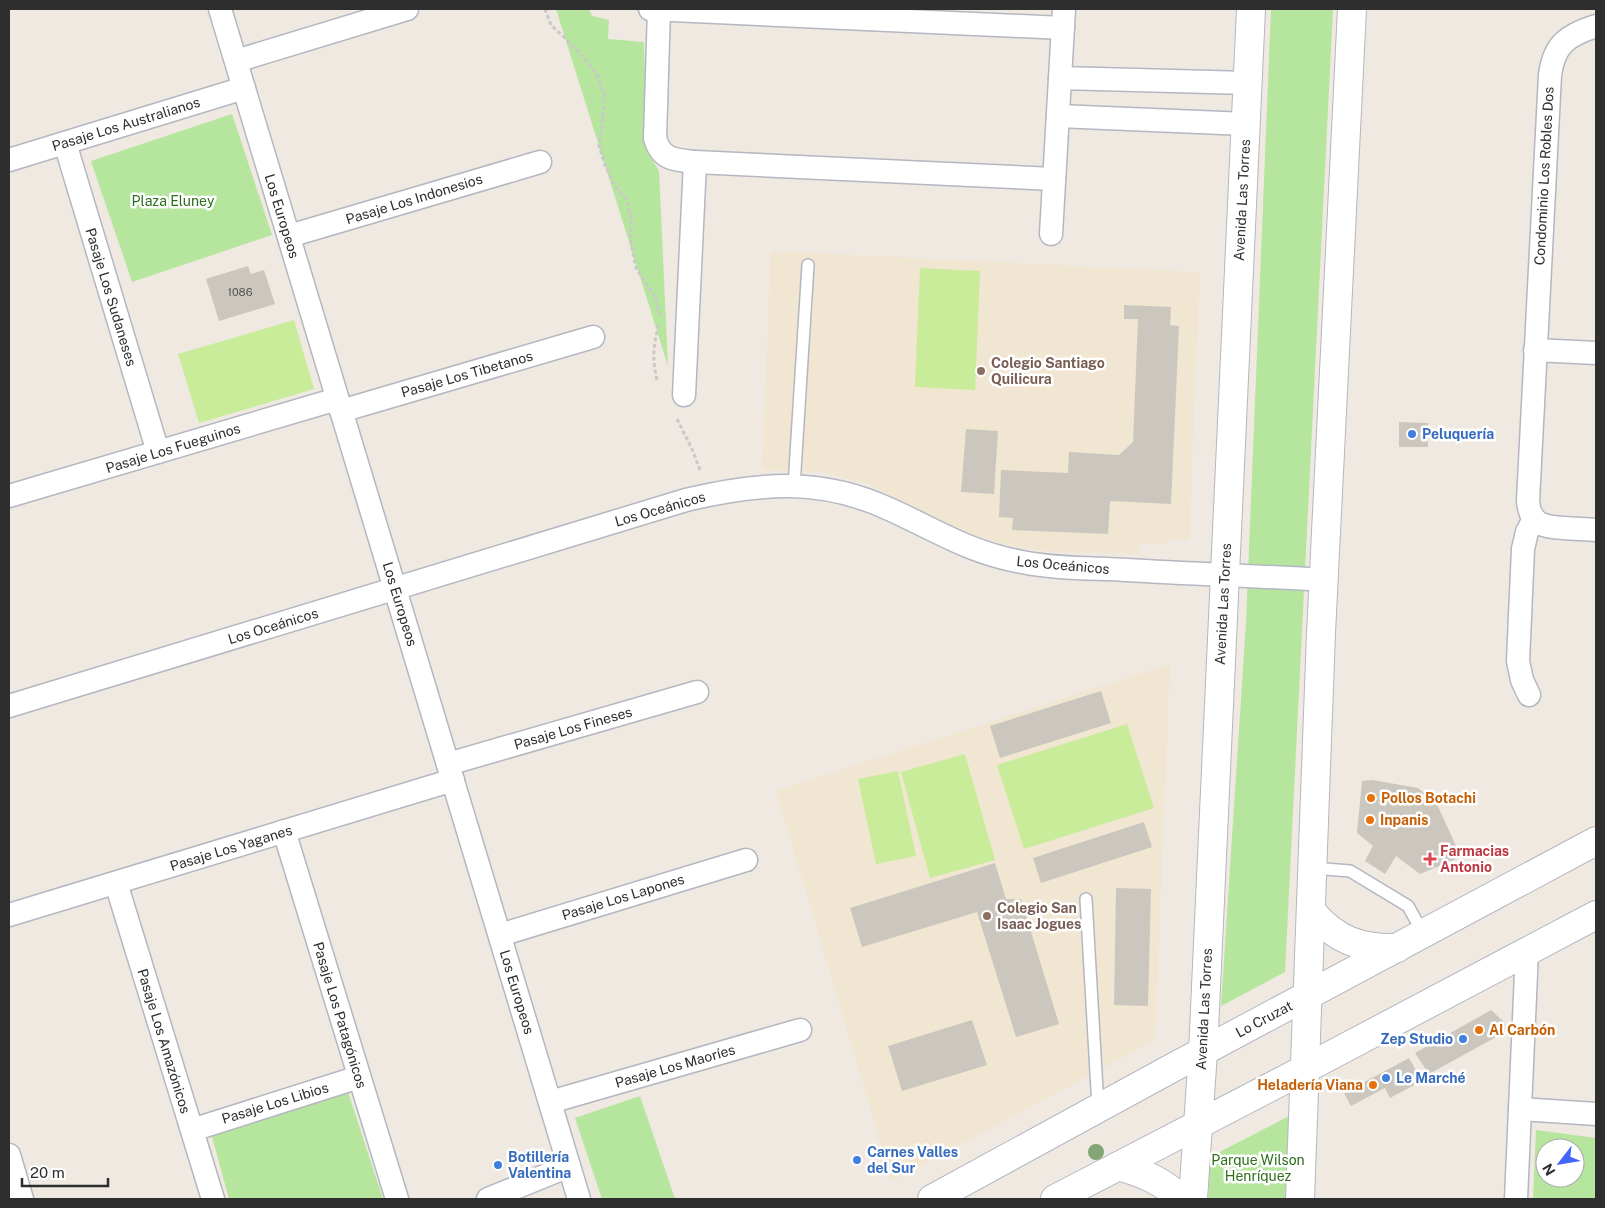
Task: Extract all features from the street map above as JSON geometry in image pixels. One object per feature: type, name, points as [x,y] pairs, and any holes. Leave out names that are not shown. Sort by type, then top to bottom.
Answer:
[{"type":"street","name":"Los Europeos","points":[[220,9],[579,1199]]},
{"type":"street","points":[[236,61],[407,9]]},
{"type":"street","points":[[650,9],[1063,18],[1051,234]]},
{"type":"street","points":[[659,9],[655,138],[657,146],[668,158],[694,162],[1054,179]]},
{"type":"street","name":"Avenida Las Torres","points":[[1193,1199],[1203,1052],[1251,9]]},
{"type":"street","points":[[1300,1199],[1324,580],[1352,9]]},
{"type":"street","name":"Condominio Los Robles Dos","points":[[1534,518],[1529,511],[1528,501],[1550,75],[1552,61],[1557,49],[1568,38],[1596,26]]},
{"type":"street","points":[[1060,78],[1248,83]]},
{"type":"street","name":"Pasaje Los Australianos","points":[[9,160],[244,88]]},
{"type":"street","points":[[1058,116],[1246,124]]},
{"type":"street","name":"Pasaje Los Sudaneses","points":[[65,142],[158,452]]},
{"type":"street","name":"Pasaje Los Indonesios","points":[[288,236],[540,162]]},
{"type":"street","points":[[678,404],[694,162]]},
{"type":"street","name":"Pasaje Los Tibetanos","points":[[339,405],[593,337]]},
{"type":"street","points":[[1535,350],[1596,352]]},
{"type":"street","name":"Pasaje Los Fueguinos","points":[[9,496],[158,452],[339,405]]},
{"type":"street","name":"Los Oceánicos","points":[[9,706],[663,507],[709,494],[773,485],[829,490],[856,496],[888,508],[972,549],[1023,563],[1324,580]]},
{"type":"street","points":[[1529,696],[1522,680],[1518,661],[1523,549],[1527,532],[1534,518],[1540,524],[1549,527],[1596,530]]},
{"type":"street","name":"Pasaje Los Fineses","points":[[450,772],[697,692]]},
{"type":"street","name":"Pasaje Los Yaganes","points":[[9,915],[284,831],[450,772]]},
{"type":"street","name":"Pasaje Los Patagónicos","points":[[284,831],[396,1199]]},
{"type":"street","name":"Lo Cruzat","points":[[932,1199],[1596,841]]},
{"type":"street","name":"Pasaje Los Lapones","points":[[500,935],[746,860]]},
{"type":"street","name":"Pasaje Los Amazónicos","points":[[116,883],[213,1199]]},
{"type":"street","points":[[1312,912],[1322,923],[1345,940],[1379,949],[1397,948]]},
{"type":"street","points":[[1055,1199],[1084,1192],[1118,1166],[1306,1069],[1596,915]]},
{"type":"street","points":[[1516,1199],[1527,951]]},
{"type":"street","name":"Pasaje Los Maoríes","points":[[550,1102],[800,1030]]},
{"type":"street","name":"Pasaje Los Libios","points":[[192,1130],[359,1077]]},
{"type":"street","points":[[1520,1109],[1596,1114]]},
{"type":"street","points":[[9,1154],[22,1199]]},
{"type":"street","points":[[488,1199],[569,1166]]},
{"type":"street","points":[[1118,1166],[1156,1179],[1181,1199]]},
{"type":"lane","points":[[794,486],[808,265]]},
{"type":"lane","points":[[1313,868],[1350,871],[1408,906],[1424,933]]},
{"type":"lane","points":[[1086,899],[1098,1108]]},
{"type":"path","points":[[545,9],[551,25],[584,58],[597,75],[604,93],[603,120],[599,146],[615,186],[626,199],[636,268],[656,300],[661,320],[654,340],[653,365],[658,381]]},
{"type":"path","points":[[678,404],[709,494]]},
{"type":"shaded area","name":"Colegio Santiago Quilicura","points":[[771,251],[1200,272],[1189,541],[1169,539],[1167,544],[1139,544],[1139,554],[1055,552],[1013,547],[964,532],[866,483],[820,472],[762,470]]},
{"type":"shaded area","name":"Colegio San Isaac Jogues","points":[[1170,664],[1155,1040],[892,1181],[776,791]]},
{"type":"green space","points":[[556,9],[589,9],[592,16],[609,20],[608,39],[644,42],[647,151],[659,171],[668,366]]},
{"type":"green space","points":[[1271,9],[1333,9],[1285,972],[1221,1006],[1246,623]]},
{"type":"green space","name":"Plaza Eluney","points":[[232,114],[272,235],[132,282],[91,161]]},
{"type":"green space","points":[[920,268],[980,271],[975,390],[915,387]]},
{"type":"green space","points":[[294,320],[314,389],[199,423],[178,354]]},
{"type":"green space","points":[[1127,724],[1154,808],[1024,849],[997,765]]},
{"type":"green space","points":[[965,754],[995,860],[930,878],[901,772]]},
{"type":"green space","points":[[898,771],[916,856],[876,864],[858,779]]},
{"type":"green space","points":[[348,1092],[383,1199],[229,1199],[211,1133]]},
{"type":"green space","points":[[640,1096],[675,1199],[602,1199],[575,1118]]},
{"type":"green space","name":"Parque Wilson Henríquez","points":[[1293,1114],[1289,1199],[1208,1199],[1210,1157]]},
{"type":"green space","points":[[1536,1130],[1596,1138],[1596,1199],[1533,1199],[1535,1153],[1535,1188],[1585,1188],[1585,1138],[1536,1138]]},
{"type":"building","points":[[248,266],[251,274],[264,270],[275,304],[219,321],[206,279]]},
{"type":"building","points":[[1124,305],[1171,307],[1170,325],[1179,326],[1171,504],[1110,501],[1108,534],[1012,530],[1013,518],[999,517],[1001,470],[1068,473],[1069,452],[1119,455],[1133,442],[1138,319],[1124,319]]},
{"type":"building","points":[[1399,422],[1428,423],[1428,447],[1399,447]]},
{"type":"building","points":[[966,429],[998,431],[994,494],[961,492]]},
{"type":"building","points":[[1101,691],[1111,723],[1000,758],[990,726]]},
{"type":"building","points":[[1372,780],[1418,788],[1436,802],[1461,857],[1420,874],[1396,856],[1385,874],[1365,861],[1373,846],[1357,833],[1362,781]]},
{"type":"building","points":[[1144,822],[1152,847],[1041,883],[1033,858]]},
{"type":"building","points":[[995,863],[1006,899],[1021,899],[1059,1024],[1016,1037],[977,912],[862,947],[850,908]]},
{"type":"building","points":[[1116,888],[1151,889],[1148,1006],[1114,1005]]},
{"type":"building","points":[[1491,1010],[1505,1023],[1507,1031],[1429,1074],[1415,1053]]},
{"type":"building","points":[[972,1020],[987,1065],[902,1091],[888,1046]]},
{"type":"building","points":[[1409,1058],[1422,1081],[1390,1098],[1385,1088],[1351,1106],[1344,1093]]},
{"type":"place","name":"Colegio Santiago Quilicura","points":[[981,371]]},
{"type":"place","name":"Peluquería","points":[[1412,434]]},
{"type":"place","name":"Pollos Botachi","points":[[1371,798]]},
{"type":"place","name":"Inpanis","points":[[1370,820]]},
{"type":"place","name":"Farmacias Antonio","points":[[1430,859]]},
{"type":"place","name":"Colegio San Isaac Jogues","points":[[987,916]]},
{"type":"place","name":"Al Carbón","points":[[1479,1030]]},
{"type":"place","name":"Zep Studio","points":[[1463,1039]]},
{"type":"place","name":"Le Marché","points":[[1386,1078]]},
{"type":"place","name":"Heladería Viana","points":[[1373,1085]]},
{"type":"place","name":"Carnes Valles del Sur","points":[[857,1160]]},
{"type":"place","name":"Botillería Valentina","points":[[498,1165]]}]
